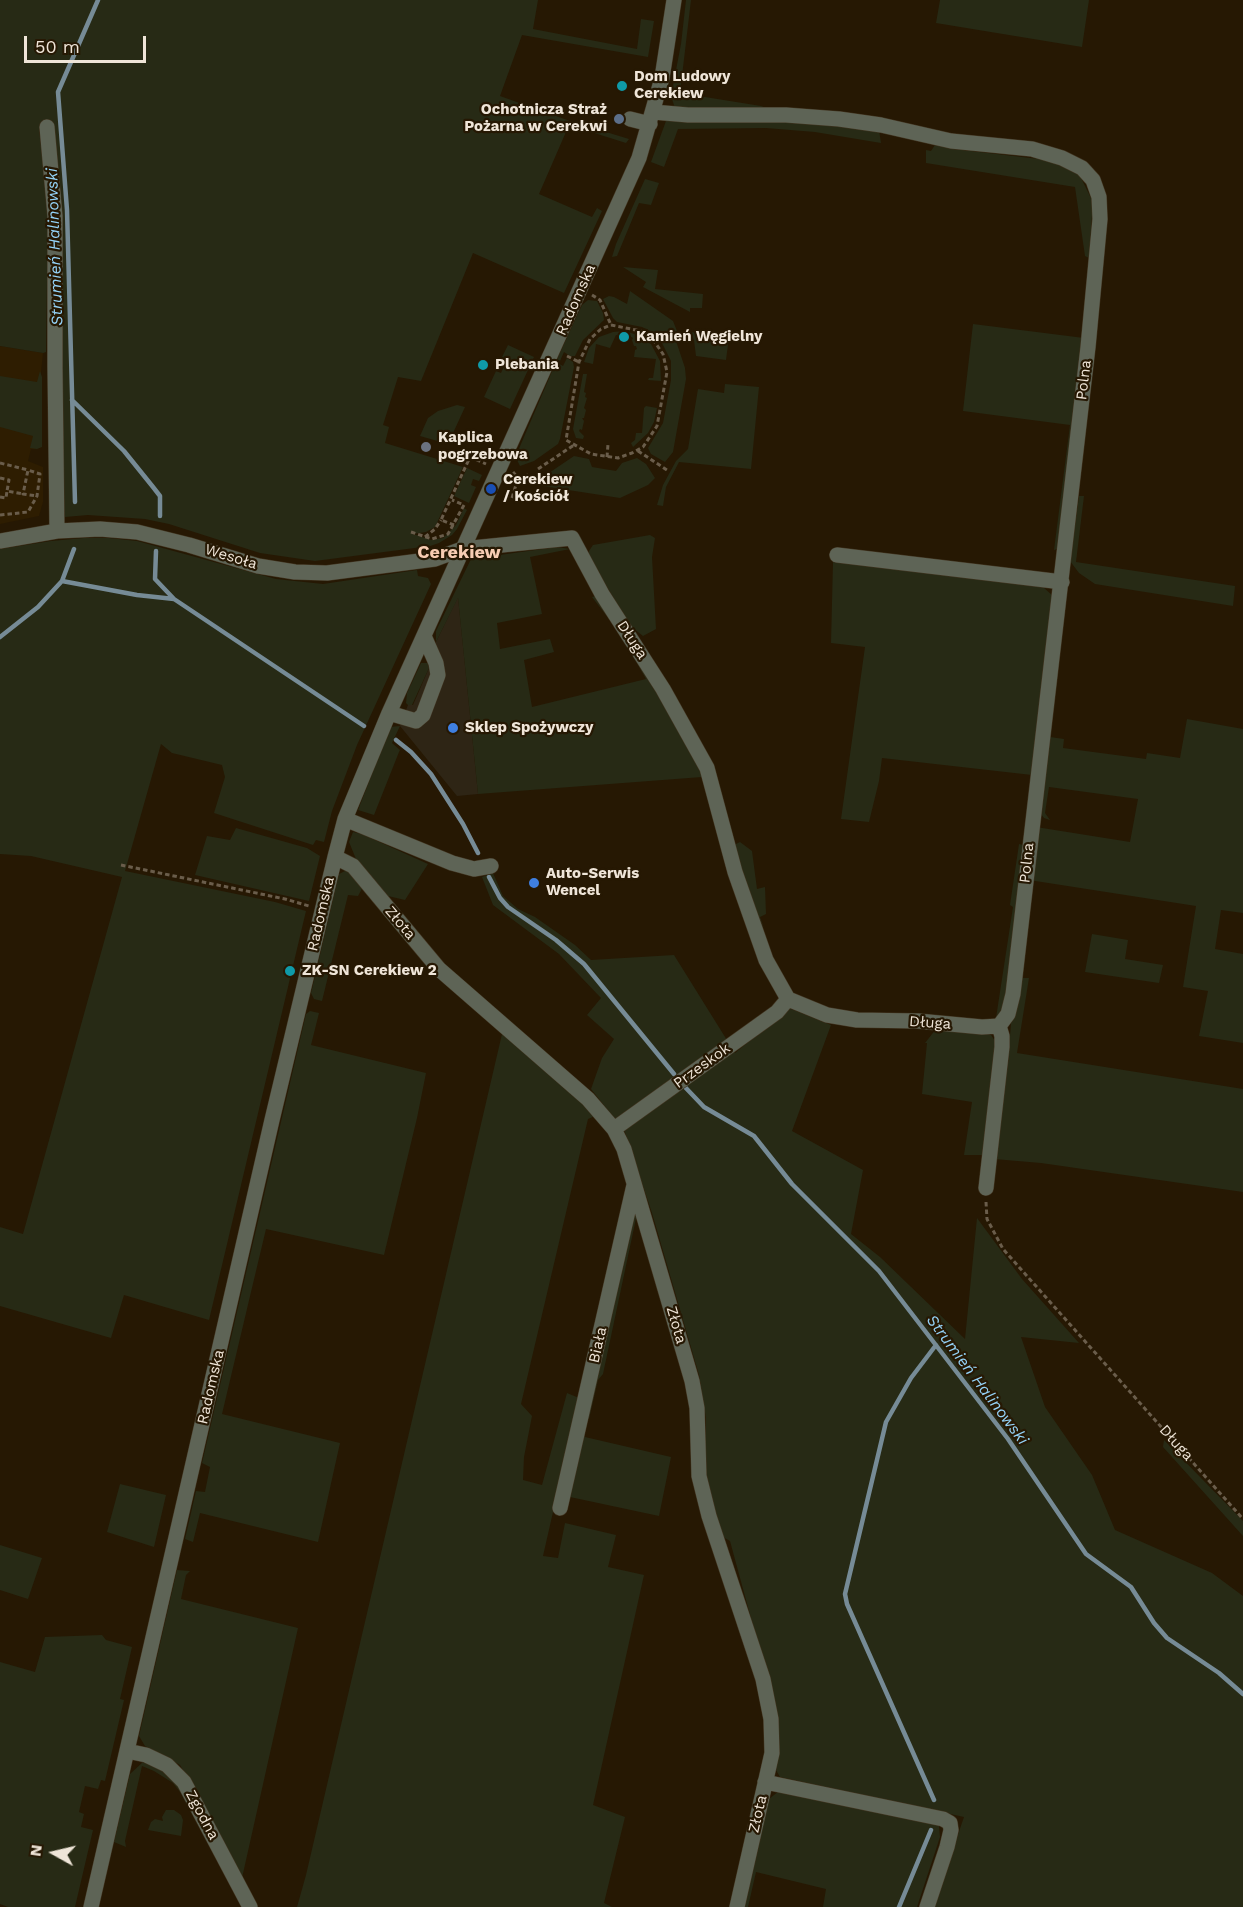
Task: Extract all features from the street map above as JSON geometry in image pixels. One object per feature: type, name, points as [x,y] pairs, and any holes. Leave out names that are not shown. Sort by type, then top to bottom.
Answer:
[{"type":"street","name":"Radomska","points":[[91,1907],[334,857],[345,819],[462,549],[625,192],[652,118],[662,78],[674,0]]},
{"type":"street","name":"Polna","points":[[630,119],[688,115],[786,115],[839,119],[881,125],[951,141],[1045,152],[1082,168],[1093,180],[1099,197],[1100,219],[1062,582],[1032,819],[1013,994],[1008,1014],[999,1026]]},
{"type":"street","points":[[47,128],[55,216],[57,531]]},
{"type":"street","name":"Wesoła","points":[[0,541],[57,531],[100,529],[137,531],[189,544],[258,566],[305,573],[327,573],[435,559],[462,549],[572,538]]},
{"type":"street","name":"Długa","points":[[572,538],[602,594],[663,689],[707,768],[735,872],[766,960],[788,999],[827,1015],[856,1020],[999,1026]]},
{"type":"street","points":[[837,555],[1062,582]]},
{"type":"street","points":[[389,713],[416,721],[423,714],[438,675],[434,656],[424,636]]},
{"type":"street","points":[[345,819],[463,866],[474,869],[491,866]]},
{"type":"street","name":"Złota","points":[[334,857],[353,866],[439,969],[588,1099],[614,1129],[624,1149],[692,1381],[697,1408],[699,1476],[709,1516],[763,1679],[771,1719],[772,1753],[737,1907]]},
{"type":"street","name":"Przeskok","points":[[614,1129],[777,1012],[788,999]]},
{"type":"street","points":[[986,1188],[1002,1047],[999,1026]]},
{"type":"street","name":"Biała","points":[[560,1508],[635,1182]]},
{"type":"street","name":"Zgodna","points":[[127,1751],[147,1755],[167,1765],[184,1782],[250,1907]]},
{"type":"street","points":[[765,1782],[943,1819],[950,1823],[951,1830],[947,1847],[927,1907]]},
{"type":"path","points":[[587,293],[600,300],[611,325]]},
{"type":"path","points":[[611,325],[641,331],[658,345],[666,363],[667,372],[657,426],[643,447],[618,458],[591,454],[566,440],[579,362],[590,339],[601,329],[611,325]]},
{"type":"path","points":[[566,355],[579,362]]},
{"type":"path","points":[[607,457],[609,444]]},
{"type":"path","points":[[538,469],[574,445]]},
{"type":"path","points":[[636,451],[667,470]]},
{"type":"path","points":[[425,537],[441,520],[470,458],[490,466]]},
{"type":"path","points":[[0,469],[0,463],[40,474],[37,496],[28,512],[0,514]]},
{"type":"path","points":[[23,494],[28,470]]},
{"type":"path","points":[[512,498],[518,478],[528,475]]},
{"type":"path","points":[[0,478],[9,480],[6,498],[0,496]]},
{"type":"path","points":[[7,491],[37,496]]},
{"type":"path","points":[[411,532],[432,539],[448,534],[464,505],[451,500]]},
{"type":"path","points":[[441,520],[454,525]]},
{"type":"path","points":[[121,865],[285,899],[322,911]]},
{"type":"path","name":"Długa","points":[[986,1188],[987,1219],[1003,1249],[1243,1519]]},
{"type":"shaded area","points":[[0,346],[43,353],[42,447],[31,449],[28,461],[43,467],[43,502],[39,516],[0,524]]},
{"type":"shaded area","points":[[458,597],[478,794],[457,796],[400,726],[408,705],[413,705],[429,668],[428,663],[436,642]]},
{"type":"green space","points":[[0,0],[538,0],[533,29],[637,49],[641,19],[654,21],[648,57],[522,35],[500,96],[629,139],[626,143],[569,125],[539,194],[592,217],[597,208],[602,211],[564,293],[473,253],[421,381],[398,377],[383,425],[389,427],[385,443],[463,467],[435,527],[426,532],[413,534],[431,540],[443,538],[456,525],[464,508],[467,510],[452,535],[430,546],[315,561],[260,553],[169,524],[145,519],[88,515],[65,517],[63,499],[62,221],[53,125],[39,128],[48,208],[46,352],[0,346]]},
{"type":"green space","points":[[686,0],[691,0],[680,93],[761,106],[777,112],[675,108],[671,96],[681,44]]},
{"type":"green space","points":[[940,0],[1089,0],[1082,47],[936,23]]},
{"type":"green space","points":[[763,119],[879,130],[881,143],[815,132],[766,128],[678,129],[664,167],[651,162],[666,121]]},
{"type":"green space","points":[[935,145],[1039,159],[1059,164],[1080,176],[1093,202],[1089,258],[1085,256],[1075,187],[926,163],[926,150],[931,151]]},
{"type":"green space","points":[[645,179],[659,183],[651,205],[639,203],[617,256],[612,257],[616,244]]},
{"type":"green space","points":[[623,267],[658,270],[655,289],[703,294],[702,308],[690,308],[690,312],[643,287],[646,282]]},
{"type":"green space","points":[[630,291],[673,321],[677,331],[673,332],[685,368],[686,379],[673,452],[665,462],[651,454],[648,448],[663,423],[671,380],[671,361],[661,341],[652,332],[642,327],[617,322],[603,299],[609,296],[614,297],[627,304]]},
{"type":"green space","points":[[588,300],[597,301],[604,320],[583,340],[575,356],[564,352],[560,361],[557,359],[582,305]]},
{"type":"green space","points":[[973,324],[1084,338],[1060,548],[1054,550],[1070,425],[963,411]]},
{"type":"green space","points":[[625,331],[651,344],[660,361],[661,381],[648,380],[653,378],[656,359],[634,357],[637,349],[630,336],[628,338],[616,335],[610,348],[596,344],[593,364],[584,362],[589,348],[599,337]]},
{"type":"green space","points":[[690,332],[729,337],[726,360],[696,356],[694,340]]},
{"type":"green space","points":[[508,345],[534,357],[510,409],[484,397],[496,371],[501,373],[507,360],[502,357]]},
{"type":"green space","points":[[567,358],[573,362],[574,367],[558,444],[534,461],[520,466],[517,460],[518,451],[556,362],[563,366]]},
{"type":"green space","points":[[40,371],[42,377],[42,447],[37,449],[30,448],[33,436],[0,427],[0,376],[37,382]]},
{"type":"green space","points":[[583,374],[587,374],[584,392],[587,398],[584,418],[582,418],[584,421],[582,430],[579,431],[584,436],[583,439],[576,438],[573,429]]},
{"type":"green space","points":[[725,384],[759,387],[751,469],[679,462],[666,487],[663,506],[657,505],[663,485],[676,461],[688,449],[698,389],[724,393]]},
{"type":"green space","points":[[457,405],[465,407],[448,444],[420,436],[428,418],[438,411]]},
{"type":"green space","points":[[646,406],[657,408],[654,422],[648,433],[633,447],[631,443],[635,440],[636,433],[642,433]]},
{"type":"green space","points":[[574,456],[589,459],[592,467],[616,471],[622,463],[637,458],[646,464],[655,478],[648,485],[620,498],[536,485],[543,477]]},
{"type":"green space","points":[[467,468],[482,475],[479,481],[473,479],[471,485],[476,487],[469,503],[454,496]]},
{"type":"green space","points":[[1079,496],[1084,496],[1076,562],[1235,586],[1233,606],[1095,584],[1079,573],[1070,561]]},
{"type":"green space","points":[[650,535],[655,538],[652,557],[656,629],[643,636],[629,625],[589,556],[589,551],[593,545]]},
{"type":"green space","points":[[84,538],[137,541],[276,579],[323,584],[417,570],[418,576],[428,578],[431,584],[357,745],[332,811],[324,842],[316,840],[313,845],[214,813],[225,777],[222,765],[172,753],[161,744],[125,871],[275,902],[306,911],[209,1320],[124,1295],[111,1338],[0,1306],[0,1227],[23,1234],[122,877],[31,856],[0,854],[0,549]]},
{"type":"green space","points":[[557,547],[570,549],[530,557],[542,614],[497,623],[500,649],[550,639],[554,652],[524,660],[532,707],[646,679],[619,632],[592,597],[596,596],[685,735],[707,780],[702,777],[478,794],[458,598],[436,642],[436,631],[471,559]]},
{"type":"green space","points":[[833,562],[1035,585],[1043,587],[1053,596],[1032,775],[882,758],[869,822],[841,819],[865,647],[831,643]]},
{"type":"green space","points":[[421,663],[428,663],[429,668],[412,705],[408,705],[406,703],[407,693]]},
{"type":"green space","points":[[1187,719],[1243,729],[1243,913],[1221,910],[1215,949],[1243,954],[1243,1043],[1199,1036],[1208,991],[1183,987],[1196,906],[1029,880],[1036,827],[1130,842],[1138,799],[1049,787],[1045,813],[1050,820],[1044,818],[1041,814],[1050,737],[1064,739],[1063,748],[1146,759],[1147,753],[1180,758]]},
{"type":"green space","points":[[400,726],[392,743],[400,750],[374,815],[358,810],[390,727]]},
{"type":"green space","points":[[236,828],[307,848],[320,856],[309,901],[195,875],[207,836],[230,840]]},
{"type":"green space","points":[[353,832],[428,864],[405,900],[388,896],[356,859],[349,842]]},
{"type":"green space","points":[[740,842],[752,851],[757,889],[765,887],[766,914],[760,917],[764,928],[747,894],[734,849]]},
{"type":"green space","points":[[1019,844],[1023,845],[1004,1012],[996,1018],[1013,907],[1010,905]]},
{"type":"green space","points":[[347,870],[364,885],[358,896],[348,895],[322,1001],[314,999],[311,993],[339,874]]},
{"type":"green space","points":[[493,873],[503,896],[518,909],[535,917],[575,945],[591,960],[674,955],[735,1053],[789,1008],[831,1025],[792,1131],[863,1170],[851,1234],[880,1257],[965,1339],[977,1218],[1022,1279],[1079,1343],[1021,1337],[1045,1407],[1092,1475],[1115,1530],[1212,1573],[1243,1596],[1243,1907],[933,1907],[964,1817],[780,1777],[776,1770],[778,1754],[774,1703],[730,1541],[719,1535],[705,1478],[706,1418],[699,1375],[652,1213],[625,1132],[591,1089],[602,1058],[614,1039],[587,1015],[601,998],[559,954],[493,905],[482,877]]},
{"type":"green space","points":[[1092,934],[1128,940],[1125,959],[1163,965],[1159,983],[1085,972]]},
{"type":"green space","points":[[1020,978],[1029,978],[1017,1053],[1243,1089],[1243,1192],[1041,1163],[994,1159],[1008,1063],[1011,1023]]},
{"type":"green space","points":[[310,1011],[319,1013],[311,1045],[426,1073],[417,1118],[384,1255],[266,1229],[222,1414],[340,1443],[318,1542],[200,1513],[193,1542],[185,1539],[196,1491],[205,1492],[210,1467],[202,1463],[306,1014]]},
{"type":"green space","points":[[936,1029],[983,1031],[991,1035],[995,1041],[983,1155],[964,1155],[972,1102],[922,1094],[927,1043],[925,1043]]},
{"type":"green space","points":[[502,1034],[549,1072],[595,1116],[588,1119],[521,1404],[532,1416],[524,1457],[523,1480],[542,1485],[567,1393],[579,1398],[543,1556],[558,1558],[565,1523],[616,1535],[608,1567],[644,1575],[593,1805],[625,1817],[604,1903],[612,1907],[297,1907],[306,1875]]},
{"type":"green space","points":[[636,1202],[638,1209],[603,1374],[598,1380],[589,1419],[586,1417]]},
{"type":"green space","points":[[584,1431],[585,1437],[671,1457],[659,1516],[570,1497]]},
{"type":"green space","points":[[1164,1440],[1243,1521],[1243,1536],[1163,1447]]},
{"type":"green space","points":[[120,1484],[166,1495],[154,1547],[107,1532]]},
{"type":"green space","points":[[0,1545],[42,1558],[28,1599],[0,1590]]},
{"type":"green space","points":[[177,1570],[190,1571],[186,1575],[181,1599],[298,1628],[242,1878],[180,1765],[145,1746],[139,1736]]},
{"type":"green space","points":[[102,1635],[106,1640],[132,1647],[120,1699],[124,1700],[105,1781],[101,1780],[98,1789],[85,1786],[79,1812],[84,1814],[81,1827],[93,1830],[75,1907],[8,1907],[0,1904],[0,1662],[35,1672],[45,1637]]},
{"type":"green space","points":[[143,1762],[161,1770],[182,1790],[235,1892],[180,1792],[173,1783],[142,1766],[125,1841],[126,1847],[114,1842],[130,1774]]},
{"type":"green space","points":[[779,1791],[923,1820],[939,1826],[940,1837],[917,1907],[823,1907],[826,1889],[756,1872],[748,1907],[744,1907],[769,1799]]},
{"type":"green space","points":[[166,1810],[174,1810],[181,1815],[183,1820],[181,1836],[148,1830],[155,1819],[163,1821],[162,1817]]},
{"type":"waterway","name":"Strumień Halinowski","points":[[75,502],[67,210],[58,92],[98,0]]},
{"type":"waterway","points":[[72,400],[124,451],[160,496],[160,516]]},
{"type":"waterway","points":[[0,637],[38,607],[62,581],[74,549]]},
{"type":"waterway","points":[[156,551],[155,579],[174,599]]},
{"type":"waterway","name":"Strumień Halinowski","points":[[62,581],[137,595],[174,599],[364,726]]},
{"type":"waterway","name":"Strumień Halinowski","points":[[396,740],[411,752],[431,774],[463,824],[478,853]]},
{"type":"waterway","name":"Strumień Halinowski","points":[[489,877],[500,898],[508,907],[556,940],[584,964],[674,1074]]},
{"type":"waterway","name":"Strumień Halinowski","points":[[684,1086],[704,1107],[754,1136],[792,1184],[879,1271],[1008,1439],[1086,1554],[1131,1587],[1154,1623],[1167,1638],[1219,1673],[1243,1694]]},
{"type":"waterway","points":[[934,1800],[847,1604],[845,1594],[886,1422],[911,1378],[936,1345]]},
{"type":"waterway","points":[[899,1907],[931,1830]]},
{"type":"place","name":"Dom Ludowy Cerekiew","points":[[622,86]]},
{"type":"place","name":"Ochotnicza Straż Pożarna w Cerekwi","points":[[619,119]]},
{"type":"place","name":"Kamień Węgielny","points":[[624,337]]},
{"type":"place","name":"Plebania","points":[[483,365]]},
{"type":"place","name":"Kaplica pogrzebowa","points":[[426,447]]},
{"type":"place","name":"Cerekiew / Kościół","points":[[491,489]]},
{"type":"place","name":"Sklep Spożywczy","points":[[453,728]]},
{"type":"place","name":"Auto-Serwis Wencel","points":[[534,883]]},
{"type":"place","name":"ZK-SN Cerekiew 2","points":[[290,971]]},
{"type":"district","name":"Cerekiew","points":[[459,553]]}]
